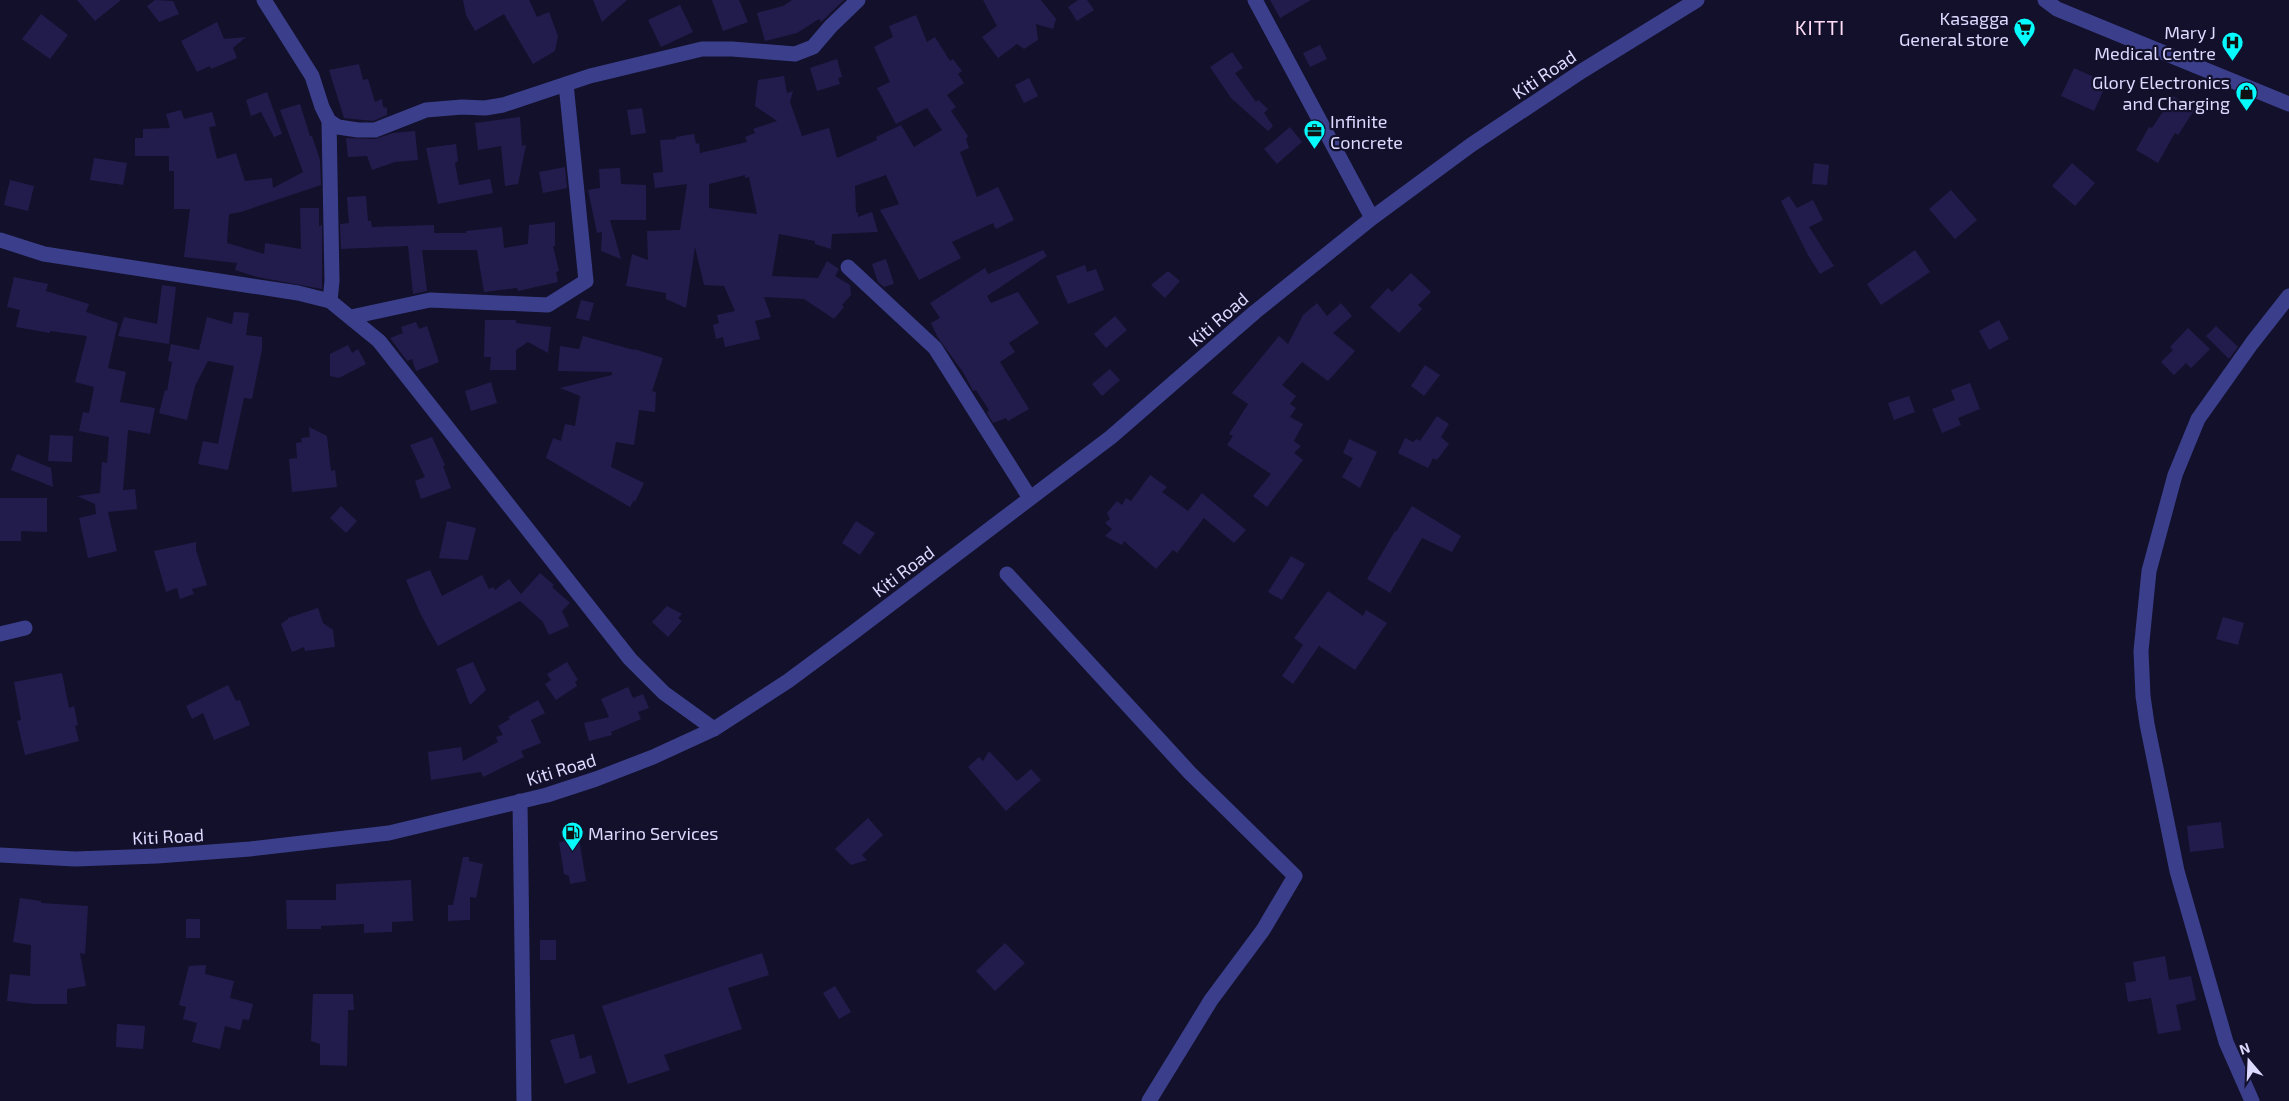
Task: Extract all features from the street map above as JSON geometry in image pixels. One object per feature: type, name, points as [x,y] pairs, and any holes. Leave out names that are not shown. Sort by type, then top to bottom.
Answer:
[{"type":"street","points":[[264,0],[312,76],[322,107],[329,121],[332,281],[330,301]]},
{"type":"street","points":[[329,121],[338,127],[375,130],[426,110],[462,107],[485,108],[503,105],[609,71],[702,50],[732,49],[795,54],[813,48],[831,26],[858,0]]},
{"type":"street","points":[[1255,0],[1372,218]]},
{"type":"street","name":"Kiti Road","points":[[0,855],[75,860],[250,849],[389,833],[520,801],[596,779],[653,757],[714,729],[796,675],[1111,437],[1255,312],[1372,218],[1471,145],[1582,71],[1697,0]]},
{"type":"street","points":[[2045,0],[2057,9],[2289,104]]},
{"type":"street","points":[[351,317],[430,300],[548,305],[586,281],[566,84]]},
{"type":"street","points":[[0,240],[44,254],[298,293],[330,301],[379,342],[630,659],[664,693],[714,729]]},
{"type":"street","points":[[848,267],[935,348],[1030,498]]},
{"type":"street","points":[[2252,1101],[2226,1042],[2177,871],[2147,724],[2143,696],[2141,651],[2149,571],[2175,475],[2198,419],[2252,343],[2289,296]]},
{"type":"street","points":[[1007,574],[1190,773],[1295,876],[1263,930],[1211,1000],[1149,1101]]},
{"type":"street","points":[[0,634],[25,628]]},
{"type":"street","points":[[520,801],[524,1101]]},
{"type":"building","points":[[77,0],[121,0],[95,21]]},
{"type":"building","points":[[155,0],[173,1],[179,14],[159,22],[147,6]]},
{"type":"building","points":[[463,0],[529,0],[537,17],[549,12],[558,36],[555,51],[533,64],[504,14],[475,31],[466,15]]},
{"type":"building","points":[[593,0],[627,0],[602,22]]},
{"type":"building","points":[[712,0],[739,0],[748,22],[723,31]]},
{"type":"building","points":[[792,0],[844,0],[821,22],[819,19],[797,33],[765,41],[757,13],[783,6]]},
{"type":"building","points":[[983,0],[1041,0],[1056,19],[1053,29],[1036,24],[1038,40],[1024,49],[1017,44],[998,58],[982,37],[997,26]]},
{"type":"building","points":[[1078,0],[1087,0],[1094,10],[1077,21],[1068,7]]},
{"type":"building","points":[[1270,0],[1311,0],[1280,18]]},
{"type":"building","points":[[680,5],[693,32],[661,47],[648,20]]},
{"type":"building","points":[[41,14],[68,35],[50,59],[22,39]]},
{"type":"building","points":[[916,15],[927,42],[935,37],[950,61],[953,59],[962,71],[958,74],[964,83],[947,95],[956,107],[951,111],[968,136],[966,139],[969,148],[960,152],[977,197],[998,187],[1014,220],[996,229],[993,223],[952,242],[961,258],[919,280],[880,210],[899,204],[886,175],[855,186],[856,213],[858,212],[858,217],[872,212],[878,232],[832,234],[831,249],[815,244],[815,241],[779,234],[772,276],[818,278],[827,261],[839,269],[835,276],[850,285],[851,295],[842,305],[844,307],[834,319],[804,299],[764,297],[771,317],[755,321],[760,339],[725,347],[723,337],[716,339],[713,325],[719,323],[717,315],[735,311],[724,286],[704,285],[695,247],[686,308],[666,299],[666,293],[626,286],[632,254],[648,260],[647,231],[680,230],[687,184],[655,188],[653,173],[663,172],[660,140],[676,139],[676,137],[694,134],[696,144],[699,143],[700,153],[747,142],[745,137],[755,133],[753,129],[777,121],[755,106],[758,80],[784,76],[787,93],[793,91],[790,102],[802,136],[829,128],[837,158],[877,140],[876,137],[901,125],[914,147],[942,130],[927,108],[896,124],[877,88],[890,82],[874,47],[893,37],[889,26]],"holes":[[[745,175],[745,178],[749,177],[757,214],[709,208],[709,184]]]},
{"type":"building","points":[[217,22],[224,39],[246,37],[233,48],[237,58],[211,69],[210,66],[197,72],[181,41]]},
{"type":"building","points":[[1320,45],[1327,59],[1310,67],[1303,53]]},
{"type":"building","points":[[1232,52],[1243,68],[1235,73],[1256,102],[1258,100],[1268,109],[1264,113],[1273,126],[1268,131],[1231,98],[1210,67]]},
{"type":"building","points":[[837,59],[842,77],[838,78],[840,84],[817,91],[810,68]]},
{"type":"building","points":[[359,64],[363,80],[368,79],[375,102],[382,99],[383,107],[387,108],[387,115],[373,121],[344,118],[329,70]]},
{"type":"building","points":[[2074,68],[2107,83],[2094,111],[2061,96]]},
{"type":"building","points":[[1029,78],[1038,96],[1024,103],[1015,85]]},
{"type":"building","points":[[267,92],[282,134],[274,137],[261,112],[251,116],[246,100]]},
{"type":"building","points":[[2173,96],[2195,109],[2178,135],[2175,133],[2158,163],[2136,150],[2149,127],[2152,128]]},
{"type":"building","points":[[300,104],[320,160],[321,185],[241,212],[229,214],[227,243],[264,254],[265,243],[301,249],[300,208],[319,208],[319,226],[322,225],[322,289],[257,277],[235,270],[237,263],[184,257],[190,209],[174,209],[174,171],[169,171],[169,156],[135,156],[135,138],[143,138],[143,129],[170,128],[166,114],[181,110],[184,119],[212,112],[216,126],[209,127],[217,159],[236,153],[245,181],[272,178],[273,188],[303,172],[280,110]]},
{"type":"building","points":[[642,108],[646,133],[631,135],[627,110]]},
{"type":"building","points":[[520,117],[522,146],[526,145],[518,184],[505,186],[501,146],[478,150],[475,123]]},
{"type":"building","points":[[1290,127],[1302,142],[1277,164],[1264,149]]},
{"type":"building","points":[[415,131],[418,160],[395,162],[372,170],[367,156],[348,157],[346,138],[375,139],[393,133]]},
{"type":"building","points":[[456,144],[458,161],[455,163],[459,185],[490,179],[493,193],[438,204],[426,148]]},
{"type":"building","points":[[94,158],[127,163],[123,185],[90,180]]},
{"type":"building","points":[[1814,163],[1829,165],[1827,185],[1812,184]]},
{"type":"building","points":[[2072,163],[2095,183],[2075,206],[2052,186]]},
{"type":"building","points":[[565,167],[567,188],[543,193],[539,172]]},
{"type":"building","points":[[620,168],[621,184],[646,185],[646,220],[610,220],[621,259],[601,251],[602,232],[597,233],[588,190],[600,188],[599,169]]},
{"type":"building","points":[[10,180],[34,186],[28,211],[4,205]]},
{"type":"building","points":[[1951,190],[1977,220],[1955,239],[1929,209]]},
{"type":"building","points":[[366,196],[368,221],[371,221],[372,227],[434,225],[434,233],[466,233],[466,231],[502,227],[504,248],[528,244],[529,225],[555,222],[555,246],[553,246],[559,271],[556,272],[558,282],[518,291],[517,288],[484,292],[477,250],[422,250],[427,291],[413,294],[408,246],[341,249],[340,224],[349,223],[347,197]]},
{"type":"building","points":[[1789,196],[1797,208],[1813,200],[1823,220],[1809,227],[1834,266],[1820,274],[1808,255],[1781,201]]},
{"type":"building","points":[[1043,250],[1047,256],[987,296],[991,303],[1018,292],[1039,323],[1009,343],[1015,352],[1000,362],[1029,409],[1008,421],[1006,418],[993,423],[987,413],[989,410],[976,390],[973,391],[963,372],[938,338],[931,323],[940,318],[930,303],[985,268],[988,274]]},
{"type":"building","points":[[1915,250],[1930,272],[1881,305],[1867,284]]},
{"type":"building","points":[[886,259],[894,284],[884,287],[878,282],[872,264]]},
{"type":"building","points":[[1085,265],[1087,272],[1096,269],[1104,290],[1068,304],[1056,276]]},
{"type":"building","points":[[1168,271],[1180,281],[1165,298],[1151,285]]},
{"type":"building","points":[[1411,273],[1431,292],[1418,305],[1422,309],[1399,333],[1370,307],[1388,288],[1392,292]]},
{"type":"building","points":[[14,277],[48,284],[46,291],[89,304],[86,312],[118,323],[108,368],[126,372],[120,402],[155,408],[150,434],[128,430],[123,490],[135,489],[137,509],[108,512],[117,551],[88,558],[79,518],[96,514],[95,504],[77,496],[100,493],[102,462],[107,463],[109,437],[79,431],[83,412],[89,413],[94,387],[75,382],[87,336],[50,331],[50,333],[16,327],[20,310],[7,307]]},
{"type":"building","points":[[162,285],[176,287],[169,344],[118,336],[124,317],[157,324]]},
{"type":"building","points":[[581,300],[594,303],[589,321],[576,318]]},
{"type":"building","points":[[1317,303],[1327,316],[1341,303],[1352,316],[1333,333],[1355,351],[1328,381],[1302,362],[1282,385],[1296,396],[1290,404],[1296,408],[1290,417],[1303,424],[1294,441],[1301,446],[1294,453],[1303,460],[1267,507],[1253,496],[1271,474],[1227,445],[1233,436],[1229,434],[1248,404],[1232,393],[1279,336],[1288,344],[1303,315]]},
{"type":"building","points":[[234,312],[249,313],[246,335],[262,337],[262,349],[252,399],[244,398],[228,470],[198,464],[203,441],[218,444],[234,366],[208,361],[195,386],[187,420],[159,413],[165,390],[167,391],[172,362],[168,361],[171,344],[199,350],[207,317],[232,324]]},
{"type":"building","points":[[1115,316],[1127,330],[1106,348],[1094,334]]},
{"type":"building","points":[[485,320],[516,320],[516,323],[551,327],[548,353],[528,342],[516,350],[516,370],[490,370],[491,357],[484,357]]},
{"type":"building","points":[[1999,320],[2009,339],[1989,350],[1979,331]]},
{"type":"building","points":[[416,322],[419,329],[427,326],[439,362],[416,371],[412,359],[407,361],[390,338],[403,333],[401,327]]},
{"type":"building","points":[[2216,326],[2238,347],[2229,359],[2206,336]]},
{"type":"building","points":[[2188,328],[2210,349],[2191,368],[2186,363],[2174,375],[2161,362],[2173,350],[2170,347]]},
{"type":"building","points":[[583,336],[663,358],[652,391],[656,392],[655,412],[639,410],[634,445],[616,442],[611,467],[644,483],[635,502],[634,500],[630,507],[546,458],[553,438],[561,441],[565,424],[575,426],[580,396],[560,388],[612,375],[612,372],[558,371],[560,346],[579,349]]},
{"type":"building","points":[[348,345],[352,353],[358,349],[366,364],[339,378],[330,376],[330,354]]},
{"type":"building","points":[[1425,365],[1440,375],[1424,396],[1411,386]]},
{"type":"building","points":[[1110,369],[1120,380],[1102,396],[1092,384]]},
{"type":"building","points":[[491,382],[497,403],[471,411],[465,391]]},
{"type":"building","points":[[1970,383],[1980,409],[1958,418],[1961,425],[1942,433],[1932,409],[1955,400],[1951,390]]},
{"type":"building","points":[[1909,396],[1915,412],[1894,420],[1888,403]]},
{"type":"building","points":[[1437,416],[1449,424],[1441,437],[1449,444],[1437,460],[1433,458],[1428,468],[1398,453],[1405,438],[1413,442],[1417,439],[1420,441]]},
{"type":"building","points":[[309,427],[327,436],[331,471],[335,470],[337,487],[292,492],[289,459],[297,458],[296,443],[302,442],[301,438],[310,437]]},
{"type":"building","points":[[50,435],[73,436],[72,462],[48,461]]},
{"type":"building","points":[[432,437],[445,465],[443,466],[451,488],[421,499],[415,481],[425,477],[410,445]]},
{"type":"building","points":[[1349,439],[1377,452],[1360,488],[1342,477],[1353,458],[1343,453]]},
{"type":"building","points":[[17,454],[51,468],[53,487],[11,470]]},
{"type":"building","points":[[1150,475],[1167,487],[1162,492],[1188,511],[1202,493],[1246,530],[1234,543],[1204,518],[1177,553],[1173,550],[1156,569],[1124,541],[1122,545],[1105,536],[1112,529],[1105,523],[1110,519],[1107,513],[1117,501],[1122,505],[1126,498],[1131,501]]},
{"type":"building","points":[[0,498],[47,498],[47,532],[21,531],[21,541],[0,541]]},
{"type":"building","points":[[341,506],[357,521],[346,533],[330,518]]},
{"type":"building","points":[[1412,506],[1461,536],[1452,552],[1422,538],[1390,593],[1367,579]]},
{"type":"building","points":[[447,521],[476,528],[468,560],[439,558]]},
{"type":"building","points":[[856,521],[875,533],[860,555],[842,543]]},
{"type":"building","points":[[196,542],[196,550],[207,585],[192,589],[194,594],[180,599],[177,588],[166,592],[154,551]]},
{"type":"building","points":[[1291,556],[1305,564],[1282,600],[1268,592]]},
{"type":"building","points":[[430,570],[442,596],[482,575],[489,589],[493,587],[495,590],[509,579],[521,594],[540,573],[570,603],[562,611],[569,626],[549,635],[543,622],[520,601],[438,646],[421,615],[406,580]]},
{"type":"building","points":[[1328,591],[1363,616],[1366,610],[1387,623],[1355,670],[1319,646],[1293,684],[1282,676],[1303,645],[1294,638]]},
{"type":"building","points":[[667,606],[682,614],[678,618],[682,621],[668,637],[652,622]]},
{"type":"building","points":[[318,608],[323,623],[333,630],[335,647],[305,651],[304,647],[292,652],[281,624],[288,618]]},
{"type":"building","points":[[2223,617],[2244,623],[2238,645],[2216,639]]},
{"type":"building","points":[[473,662],[486,690],[470,705],[456,669]]},
{"type":"building","points":[[567,662],[578,680],[575,682],[577,686],[556,700],[545,684],[551,680],[547,674]]},
{"type":"building","points":[[62,673],[69,708],[74,706],[78,725],[75,726],[79,741],[25,755],[17,721],[21,720],[14,682]]},
{"type":"building","points":[[228,685],[236,701],[240,700],[250,725],[214,740],[203,713],[192,719],[186,706]]},
{"type":"building","points":[[628,687],[633,698],[643,694],[649,708],[638,712],[641,719],[611,732],[612,735],[589,741],[584,723],[609,717],[601,699]]},
{"type":"building","points":[[538,700],[545,713],[531,720],[541,743],[521,751],[524,757],[483,777],[481,772],[431,780],[428,752],[461,747],[463,761],[498,742],[496,737],[503,735],[498,726],[510,719],[508,717]]},
{"type":"building","points":[[989,751],[1017,781],[1031,769],[1041,780],[1006,811],[968,767],[979,757],[983,761]]},
{"type":"building","points":[[868,818],[883,835],[862,855],[867,860],[851,865],[835,849]]},
{"type":"building","points":[[2221,822],[2224,848],[2190,852],[2187,826]]},
{"type":"building","points":[[579,839],[586,881],[570,884],[569,876],[564,874],[559,842]]},
{"type":"building","points":[[463,857],[469,857],[469,861],[483,864],[476,898],[470,897],[470,920],[448,921],[448,905],[453,905]]},
{"type":"building","points":[[411,880],[413,921],[392,922],[392,932],[364,933],[364,924],[321,926],[321,929],[287,929],[286,900],[336,900],[336,884]]},
{"type":"building","points":[[20,898],[41,901],[41,903],[88,906],[85,954],[80,953],[86,986],[67,989],[67,1004],[34,1004],[7,1001],[10,974],[30,976],[31,945],[13,942]]},
{"type":"building","points":[[186,919],[200,919],[200,938],[186,938]]},
{"type":"building","points":[[540,940],[556,940],[556,960],[540,960]]},
{"type":"building","points":[[1005,943],[1025,963],[995,991],[976,971]]},
{"type":"building","points":[[762,953],[769,975],[728,988],[742,1029],[664,1055],[670,1070],[628,1084],[602,1006]]},
{"type":"building","points":[[2165,956],[2169,980],[2191,976],[2196,1000],[2176,1005],[2181,1030],[2158,1034],[2151,998],[2128,1002],[2125,983],[2136,981],[2133,962]]},
{"type":"building","points":[[206,965],[205,974],[234,981],[230,998],[253,1004],[249,1020],[243,1019],[240,1030],[225,1026],[220,1049],[192,1042],[197,1023],[183,1019],[186,1007],[179,1005],[189,966]]},
{"type":"building","points":[[835,986],[851,1012],[839,1019],[823,993]]},
{"type":"building","points":[[313,994],[353,994],[354,1010],[348,1010],[347,1066],[320,1065],[320,1044],[311,1041]]},
{"type":"building","points":[[117,1024],[145,1026],[143,1049],[116,1047]]},
{"type":"building","points":[[574,1034],[580,1059],[591,1055],[596,1073],[565,1084],[550,1040]]},
{"type":"place","name":"Kasagga General store","points":[[2025,47]]},
{"type":"place","name":"Mary J Medical Centre","points":[[2232,61]]},
{"type":"place","name":"Glory Electronics and Charging","points":[[2246,111]]},
{"type":"place","name":"Infinite Concrete","points":[[1314,150]]},
{"type":"place","name":"Marino Services","points":[[572,852]]},
{"type":"district","name":"KITTI","points":[[1820,27]]}]
